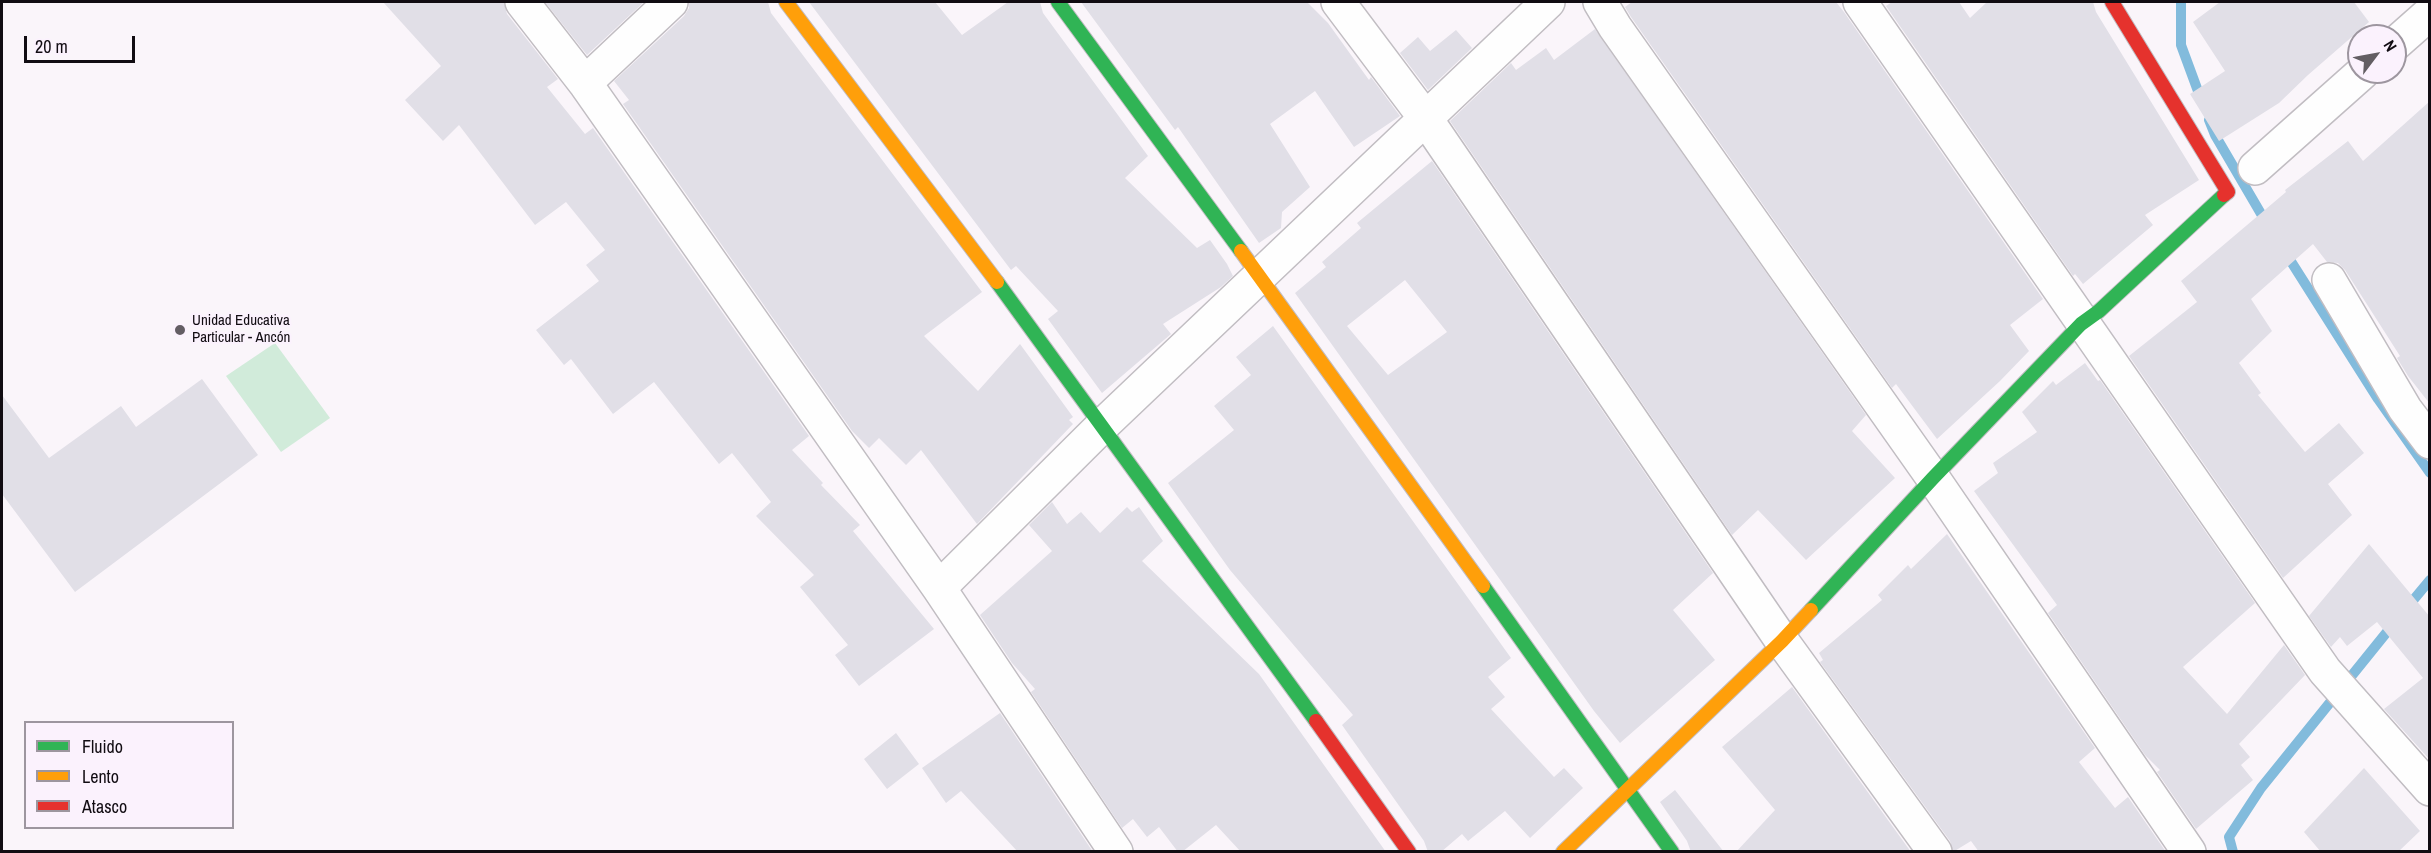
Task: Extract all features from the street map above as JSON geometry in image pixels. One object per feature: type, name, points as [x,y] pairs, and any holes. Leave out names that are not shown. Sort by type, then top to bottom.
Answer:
[{"type":"street","points":[[522,2],[585,83],[939,588],[1116,852]]},
{"type":"street","points":[[585,83],[671,2]]},
{"type":"street","points":[[786,2],[897,145],[1104,424],[1409,852]]},
{"type":"street","points":[[1058,2],[1260,275],[1672,852]]},
{"type":"street","points":[[1338,2],[1426,119],[1782,641],[1935,852]]},
{"type":"street","points":[[939,588],[1104,424],[1548,2]]},
{"type":"street","points":[[1600,2],[1615,27],[1933,478],[2188,852]]},
{"type":"street","points":[[1860,2],[2081,324],[2325,671],[2430,789]]},
{"type":"street","points":[[1563,852],[1782,641],[1933,478],[2081,324],[2099,311],[2228,192],[2112,2]]},
{"type":"street","points":[[2407,32],[2421,18]]},
{"type":"street","points":[[2255,168],[2350,84]]},
{"type":"street","points":[[2329,280],[2405,409],[2430,442]]},
{"type":"green space","points":[[275,343],[330,418],[281,452],[226,376]]},
{"type":"building","points":[[383,2],[504,2],[507,14],[558,79],[547,87],[585,134],[593,128],[809,436],[792,450],[823,483],[821,485],[860,525],[853,531],[934,629],[859,686],[835,655],[848,645],[800,587],[814,575],[756,516],[771,502],[732,453],[719,464],[654,382],[613,414],[571,359],[564,365],[536,330],[599,281],[586,265],[605,250],[566,202],[535,225],[459,125],[443,141],[405,100],[441,66]]},
{"type":"building","points":[[545,2],[644,2],[587,55]]},
{"type":"building","points":[[689,2],[768,2],[771,13],[982,292],[924,336],[978,391],[1020,344],[1073,417],[1069,420],[1073,424],[977,524],[921,450],[906,465],[879,438],[869,448],[852,431],[623,104],[629,100],[614,81],[684,16],[689,8]]},
{"type":"building","points":[[809,2],[935,2],[962,35],[1008,2],[1040,2],[1043,13],[1148,156],[1125,178],[1197,248],[1210,240],[1233,276],[1221,287],[1163,324],[1171,334],[1102,393],[1048,319],[1058,311],[1016,266],[1011,270]]},
{"type":"building","points":[[1081,2],[1307,2],[1328,23],[1369,80],[1371,77],[1400,116],[1354,147],[1315,91],[1270,124],[1310,187],[1282,212],[1281,228],[1259,243],[1178,127],[1175,130]]},
{"type":"building","points":[[1632,2],[1836,2],[1844,12],[2043,299],[2010,325],[2029,351],[1937,439],[1896,384],[1892,388],[1631,17],[1625,7]]},
{"type":"building","points":[[1892,2],[1959,2],[1970,18],[1987,2],[2093,2],[2096,12],[2199,180],[2145,215],[2153,225],[2083,284],[2075,274],[2073,276],[1886,6]]},
{"type":"building","points":[[2220,2],[2354,2],[2369,22],[2347,24],[2347,41],[2279,103],[2219,141],[2190,94],[2225,71],[2193,22]]},
{"type":"building","points":[[1595,29],[1866,415],[1852,431],[1895,478],[1806,560],[1758,510],[1732,535],[1450,121],[1511,63],[1516,70],[1546,48],[1554,60]]},
{"type":"building","points":[[1456,30],[1472,48],[1428,90],[1400,53],[1418,37],[1430,51]]},
{"type":"building","points":[[2430,101],[2430,404],[2408,376],[2397,358],[2400,356],[2345,270],[2338,263],[2327,262],[2313,244],[2251,299],[2272,331],[2239,363],[2261,393],[2258,395],[2305,452],[2339,423],[2364,453],[2328,484],[2352,515],[2283,578],[2129,356],[2197,302],[2181,281],[2286,192],[2285,190],[2348,141],[2363,161]]},
{"type":"building","points":[[1432,161],[1713,573],[1673,610],[1715,660],[1620,743],[1594,711],[1295,293],[1326,267],[1322,262],[1361,228],[1357,223]],"holes":[[[1405,280],[1447,332],[1388,375],[1347,326]]]},
{"type":"building","points":[[1273,326],[1511,658],[1488,677],[1505,697],[1491,709],[1554,777],[1564,768],[1583,788],[1530,838],[1505,811],[1468,841],[1462,834],[1441,852],[1428,852],[1424,841],[1342,725],[1353,715],[1230,570],[1168,483],[1234,430],[1214,406],[1251,375],[1236,357]]},
{"type":"building","points":[[2085,363],[2098,381],[2100,380],[2255,603],[2183,667],[2227,714],[2284,645],[2305,675],[2239,744],[2250,757],[2241,765],[2253,780],[2196,829],[2157,772],[2160,770],[2145,755],[2048,613],[2057,605],[1974,491],[1998,473],[1993,463],[2037,432],[2022,412],[2053,381],[2056,385]]},
{"type":"building","points":[[202,379],[258,455],[75,592],[2,494],[2,395],[49,458],[121,406],[136,427]]},
{"type":"building","points":[[1052,502],[1067,524],[1081,512],[1100,533],[1127,507],[1132,512],[1139,507],[1163,541],[1142,561],[1259,674],[1386,852],[1241,852],[1216,825],[1182,852],[1178,852],[1159,827],[1147,837],[1133,819],[1122,828],[1031,692],[1035,689],[1012,663],[980,615],[1052,551],[1029,525]]},
{"type":"building","points":[[1947,534],[2095,748],[2079,762],[2115,808],[2128,797],[2166,852],[1979,852],[1971,841],[1953,852],[1950,841],[1820,662],[1823,660],[1819,653],[1882,600],[1878,595],[1908,565],[1911,569]]},
{"type":"building","points":[[2369,544],[2430,617],[2430,760],[2384,709],[2423,678],[2377,622],[2347,646],[2340,637],[2331,647],[2309,616]]},
{"type":"building","points":[[1792,687],[1911,852],[1736,852],[1775,810],[1722,747]]},
{"type":"building","points":[[1000,713],[1093,852],[1018,852],[961,791],[946,803],[922,768]]},
{"type":"building","points":[[896,733],[919,764],[887,789],[864,759]]},
{"type":"building","points":[[2364,768],[2420,831],[2398,852],[2321,852],[2304,832]]},
{"type":"building","points":[[1675,790],[1724,852],[1691,852],[1687,841],[1660,802]]},
{"type":"waterway","points":[[2181,2],[2181,45],[2202,102]]},
{"type":"waterway","points":[[2209,120],[2215,135],[2267,224]]},
{"type":"waterway","points":[[2285,252],[2378,399],[2430,473]]},
{"type":"waterway","points":[[2405,610],[2430,580]]},
{"type":"waterway","points":[[2233,852],[2229,837],[2261,788],[2395,622]]},
{"type":"traffic: fast","points":[[1058,2],[1241,251]]},
{"type":"traffic: fast","points":[[1811,610],[1933,478],[2081,324],[2099,311],[2224,195]]},
{"type":"traffic: fast","points":[[997,282],[1316,721]]},
{"type":"traffic: fast","points":[[1483,586],[1672,852]]},
{"type":"traffic: slow","points":[[786,2],[997,282]]},
{"type":"traffic: slow","points":[[1241,251],[1483,586]]},
{"type":"traffic: slow","points":[[1563,852],[1782,641],[1811,610]]},
{"type":"traffic: jam","points":[[2112,2],[2228,192],[2224,195]]},
{"type":"traffic: jam","points":[[1316,721],[1409,852]]},
{"type":"place","name":"Unidad Educativa Particular - Ancón","points":[[180,330]]}]
